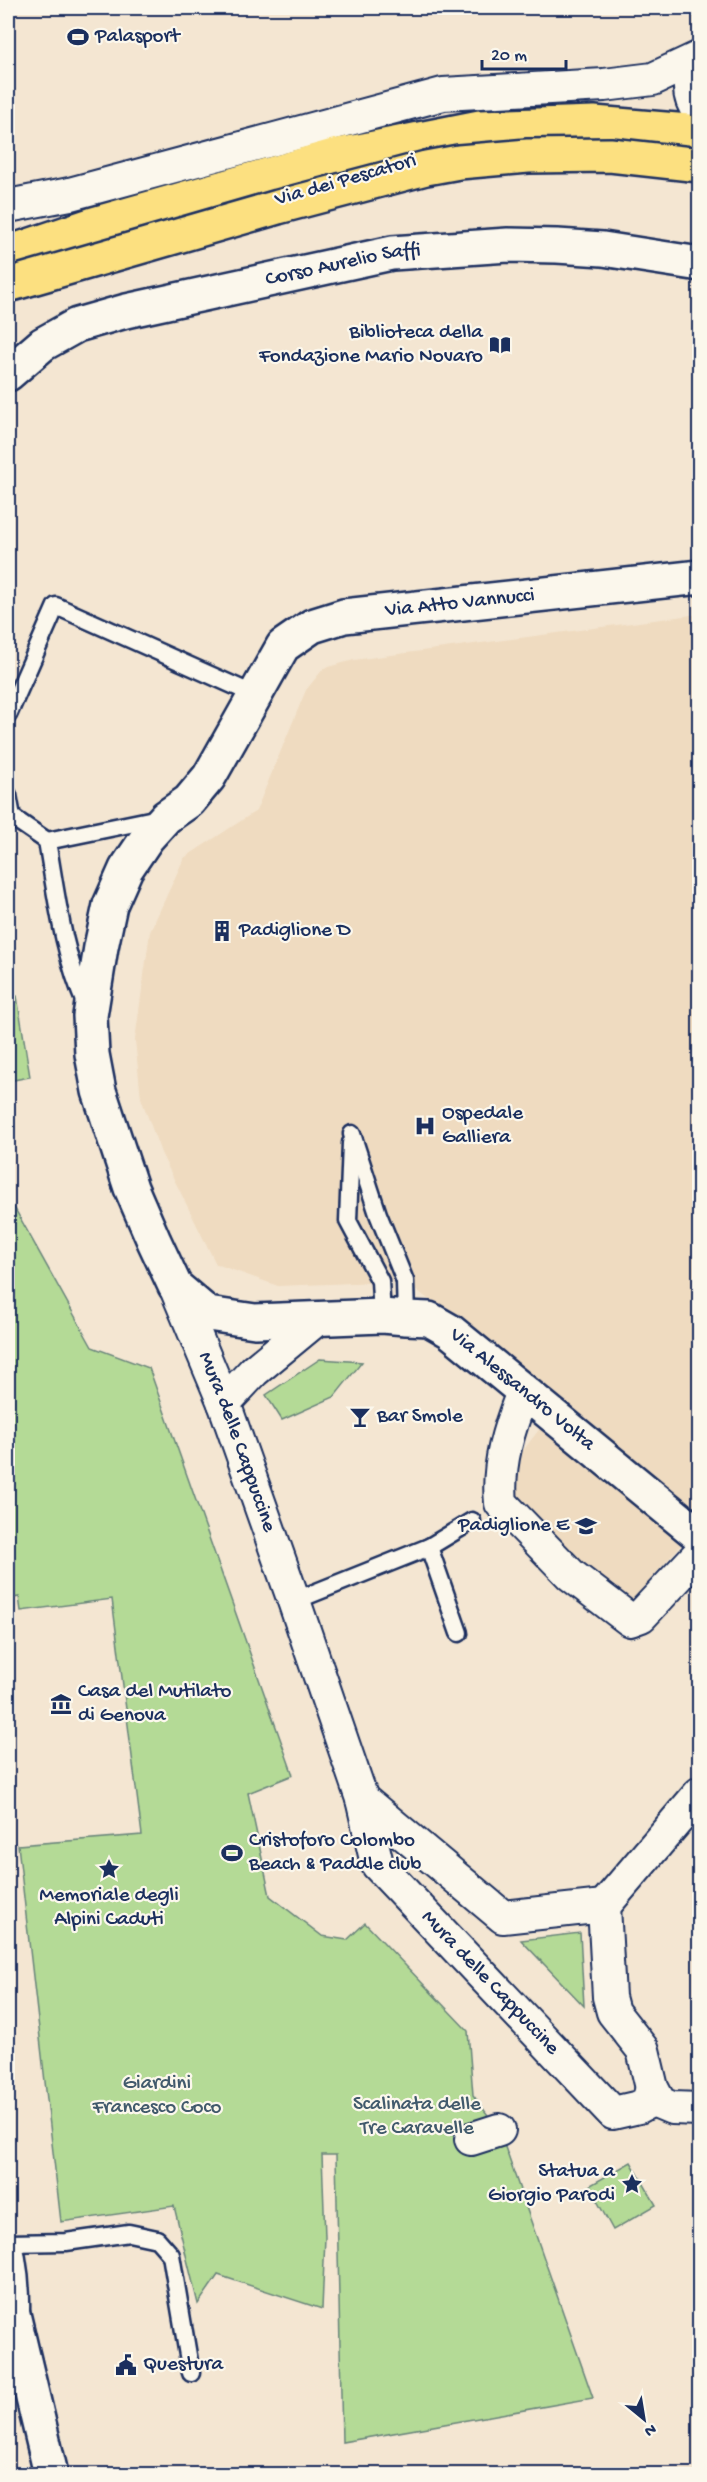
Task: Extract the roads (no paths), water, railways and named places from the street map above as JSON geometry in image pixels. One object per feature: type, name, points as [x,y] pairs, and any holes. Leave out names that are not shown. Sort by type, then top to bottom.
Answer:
[{"type":"highway","points":[[8,253],[94,224],[334,156],[457,131],[480,127],[541,123],[594,123],[699,132]]},
{"type":"highway","points":[[8,285],[278,207],[426,168],[459,162],[528,156],[610,155],[699,165]]},
{"type":"street","points":[[699,58],[690,82],[690,97],[699,114]]},
{"type":"street","points":[[8,206],[70,194],[443,94],[604,85],[653,79],[699,58]]},
{"type":"street","name":"Via dei Pescatori","points":[[8,294],[95,251],[339,184],[411,161],[484,144],[670,146],[699,149]]},
{"type":"street","name":"Corso Aurelio Saffi","points":[[8,374],[43,344],[77,325],[126,311],[392,253],[508,245],[556,246],[603,249],[699,264]]},
{"type":"street","name":"Via Atto Vannucci","points":[[166,817],[189,801],[209,777],[283,646],[312,626],[344,616],[699,577]]},
{"type":"street","name":"Mura delle Cappuccine","points":[[166,817],[147,838],[126,869],[110,905],[100,947],[90,1016],[92,1054],[99,1091],[131,1188],[224,1403],[362,1799],[377,1864],[613,2113],[639,2107],[648,2102],[652,2088]]},
{"type":"street","name":"Mura delle Cappuccine","points":[[175,1287],[208,1314],[255,1321]]},
{"type":"street","name":"Via Alessandro Volta","points":[[255,1321],[394,1317],[429,1319],[450,1331],[699,1536]]},
{"type":"street","points":[[224,1403],[254,1371],[317,1319]]},
{"type":"street","points":[[523,1392],[506,1437],[500,1488],[501,1503],[571,1575],[630,1620],[636,1619],[699,1553]]},
{"type":"street","points":[[362,1799],[503,1917],[603,1906],[699,1793]]},
{"type":"street","points":[[603,1906],[609,1997],[614,2012],[643,2050],[652,2088],[660,2103],[672,2108],[699,2109]]},
{"type":"street","points":[[8,2256],[30,2475]]},
{"type":"street","points":[[8,2373],[14,2320]]},
{"type":"street","points":[[14,2320],[51,2475]]},
{"type":"lane","points":[[8,715],[56,606],[255,695]]},
{"type":"lane","points":[[8,795],[12,818],[47,842],[166,817]]},
{"type":"lane","name":"Mura delle Cappuccine","points":[[47,842],[63,940],[74,980],[90,1016]]},
{"type":"lane","points":[[352,1134],[378,1214],[405,1281],[394,1317],[380,1281],[348,1221],[352,1134]]},
{"type":"lane","points":[[294,1601],[429,1547],[472,1521]]},
{"type":"lane","points":[[429,1547],[459,1633]]},
{"type":"lane","points":[[8,2243],[66,2242],[129,2233],[157,2239],[171,2255],[191,2373]]},
{"type":"place","name":"Palasport","points":[[78,37]]},
{"type":"place","name":"Biblioteca della Fondazione Mario Novaro","points":[[500,345]]},
{"type":"place","name":"Padiglione D","points":[[222,931]]},
{"type":"place","name":"Ospedale Galliera","points":[[425,1126]]},
{"type":"place","name":"Bar Smole","points":[[360,1417]]},
{"type":"place","name":"Padiglione E","points":[[586,1526]]},
{"type":"place","name":"Casa del Mutilato di Genova","points":[[61,1704]]},
{"type":"place","name":"Cristoforo Colombo Beach & Paddle club","points":[[232,1853]]},
{"type":"place","name":"Memoriale degli Alpini Caduti","points":[[109,1869]]},
{"type":"place","name":"Statua a Giorgio Parodi","points":[[632,2184]]},
{"type":"place","name":"Questura","points":[[126,2365]]},
{"type":"park label","name":"Giardini Francesco Coco","points":[[157,2096]]},
{"type":"park label","name":"Scalinata delle Tre Caravelle","points":[[417,2117]]}]
